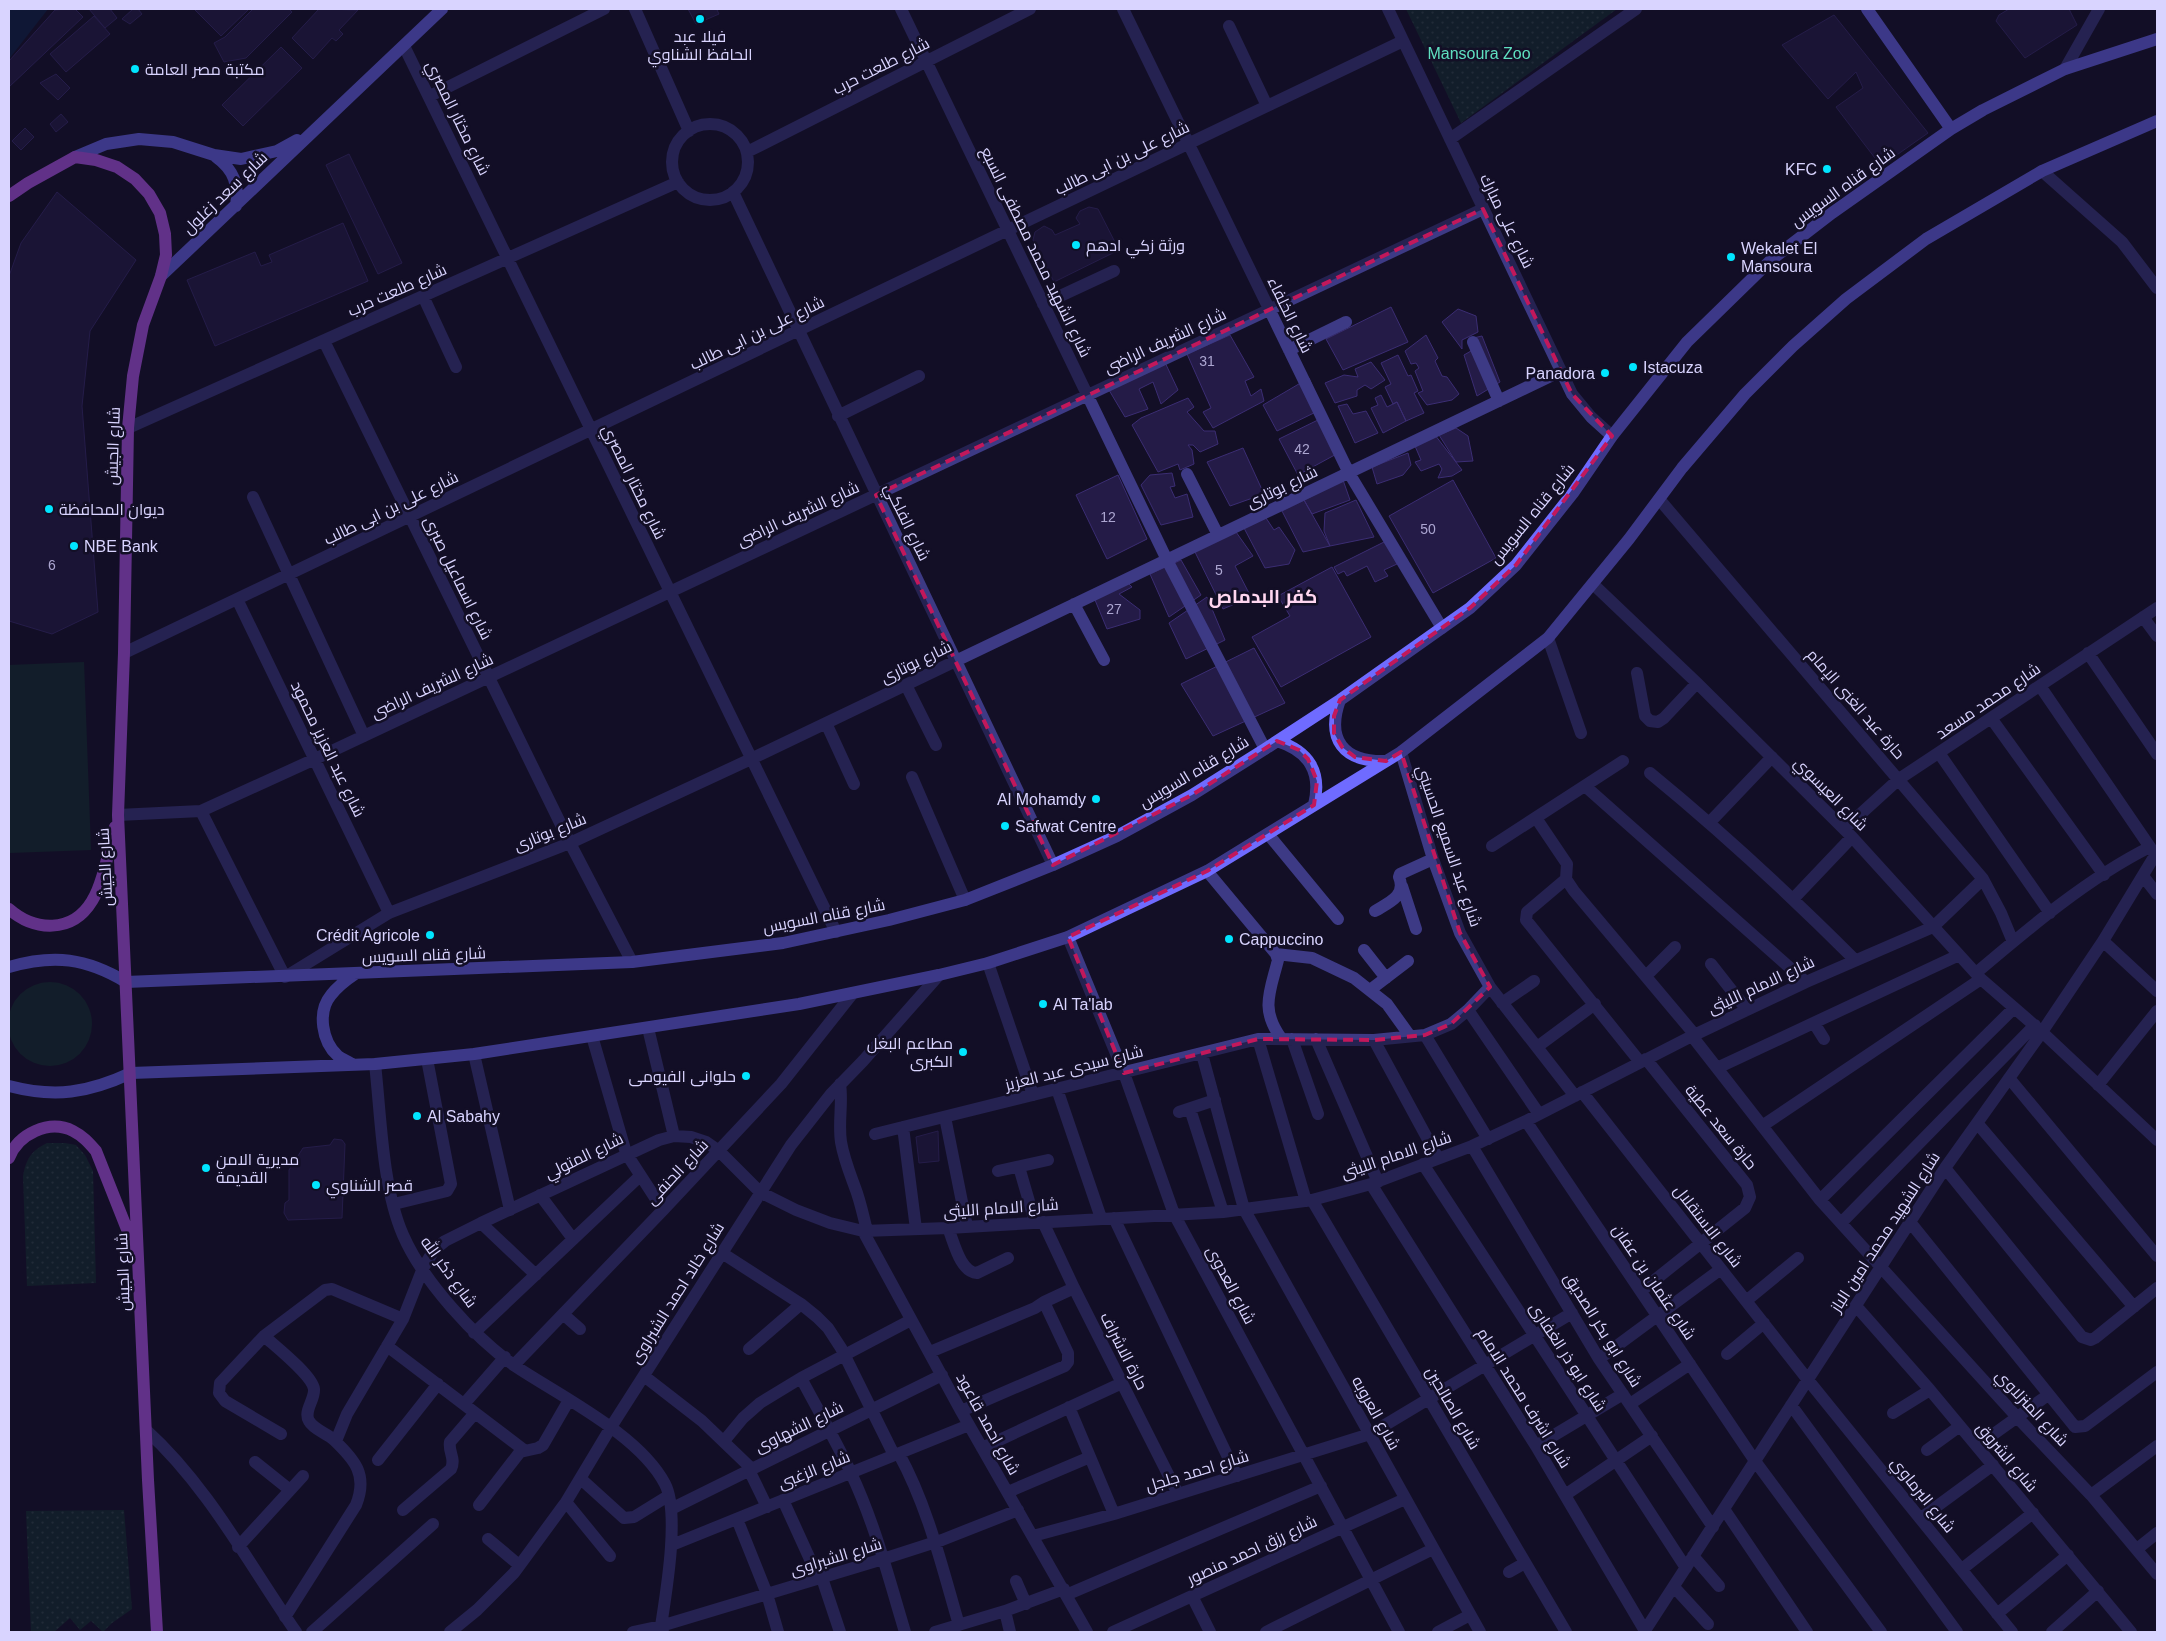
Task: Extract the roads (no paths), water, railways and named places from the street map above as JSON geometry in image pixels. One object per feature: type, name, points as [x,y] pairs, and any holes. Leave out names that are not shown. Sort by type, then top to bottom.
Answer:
[{"type":"main road","name":"شارع سعد زغلول","points":[[161,276],[442,9]]},
{"type":"main road","points":[[1867,9],[1951,129]]},
{"type":"main road","name":"شارع قناه السويس","points":[[126,982],[632,962],[783,943],[965,900],[1053,865],[1117,836],[1192,795],[1265,749],[1340,700],[1470,608],[1516,565],[1573,493],[1612,436],[1686,342],[1771,260],[1832,212],[1951,129],[2065,68],[2157,39]]},
{"type":"main road","points":[[9,1086],[28,1091],[55,1094],[81,1091],[107,1084],[131,1073],[375,1064],[474,1054],[799,1004],[988,963],[1068,937],[1207,871],[1401,752],[1548,638],[1593,584],[1658,499],[1745,394],[1793,346],[1846,299],[1926,239],[2042,171],[2157,121]]},
{"type":"main road","name":"شارع سعد زغلول","points":[[75,157],[106,144],[139,139],[173,142],[214,155],[234,159],[277,151],[310,133]]},
{"type":"main road","points":[[214,155],[226,164],[234,177],[238,192],[236,206]]},
{"type":"main road","points":[[9,196],[28,182],[75,157]]},
{"type":"main road","name":"شارع الجيش","points":[[75,157],[96,160],[116,167],[134,179],[149,194],[160,213],[165,234],[166,255],[161,276],[143,325],[133,376],[128,428],[124,654],[118,815],[157,1632]]},
{"type":"main road","points":[[1340,700],[1334,716],[1334,733],[1342,748],[1355,758],[1386,761]]},
{"type":"main road","points":[[1277,741],[1299,750],[1314,769],[1316,793],[1314,805]]},
{"type":"main road","points":[[9,909],[22,919],[37,925],[53,926],[68,922],[82,914],[93,901],[118,815]]},
{"type":"main road","points":[[9,967],[35,960],[70,960],[90,964],[109,971],[126,982]]},
{"type":"main road","points":[[352,1064],[338,1056],[328,1043],[323,1028],[323,1011],[329,996],[340,984],[355,974]]},
{"type":"main road","points":[[9,1158],[12,1150],[23,1138],[38,1130],[54,1127],[62,1128],[85,1138],[96,1151],[113,1198],[139,1259]]},
{"type":"street","points":[[430,96],[604,9]]},
{"type":"street","points":[[635,9],[689,131]]},
{"type":"street","name":"شارع الشهيد محمد مصطفى السبع","points":[[901,9],[1167,560],[1265,749]]},
{"type":"street","name":"شارع الخلفاء","points":[[1123,9],[1348,473],[1442,628]]},
{"type":"street","name":"شارع على مبارك","points":[[1388,9],[1572,394],[1590,417],[1612,436]]},
{"type":"street","points":[[1450,140],[1636,9]]},
{"type":"street","points":[[2065,68],[2099,9]]},
{"type":"street","name":"شارع طلعت حرب","points":[[747,152],[1026,10]]},
{"type":"street","points":[[1229,26],[1267,106]]},
{"type":"street","name":"شارع على بن ابى طالب","points":[[124,654],[1403,41]]},
{"type":"street","name":"شارع مختار المصري","points":[[404,46],[836,932]]},
{"type":"street","points":[[706,125],[723,126],[734,132],[742,141],[747,152],[746,174],[733,192],[722,198],[710,200],[697,198],[686,191],[678,182],[674,172],[673,160],[675,149],[680,139],[689,131],[706,125]]},
{"type":"street","points":[[2042,171],[2122,242],[2157,288]]},
{"type":"street","name":"شارع طلعت حرب","points":[[128,428],[678,182]]},
{"type":"street","name":"شارع الفلكي","points":[[733,192],[1053,865]]},
{"type":"street","name":"شارع الشريف الراضى","points":[[118,815],[201,811],[488,678],[1483,209]]},
{"type":"street","points":[[1043,304],[1114,271]]},
{"type":"street","points":[[423,296],[456,367]]},
{"type":"street","points":[[1289,350],[1346,322]]},
{"type":"street","name":"شارع اسماعيل صبرى","points":[[324,341],[488,678],[632,962]]},
{"type":"street","points":[[1473,342],[1499,402]]},
{"type":"street","name":"شارع بوتارى","points":[[285,977],[390,913],[570,843],[906,685],[1561,372]]},
{"type":"street","points":[[838,416],[919,376]]},
{"type":"street","points":[[1188,474],[1218,536]]},
{"type":"street","points":[[253,497],[364,736]]},
{"type":"street","name":"حارة عبد الغنى الإمام","points":[[1658,499],[1899,779],[1982,879],[2001,913],[2013,942]]},
{"type":"street","name":"شارع العيسوي","points":[[1593,584],[1697,683],[1848,833],[1979,976],[2039,1029],[2157,1140]]},
{"type":"street","name":"شارع عبد العزيز محمود","points":[[237,599],[390,913]]},
{"type":"street","points":[[1074,604],[1104,660]]},
{"type":"street","name":"شارع محمد مسعد","points":[[1794,898],[1848,833],[1899,779],[2157,608]]},
{"type":"street","points":[[2143,617],[2157,636]]},
{"type":"street","points":[[1548,638],[1581,733]]},
{"type":"street","points":[[2088,654],[2157,754]]},
{"type":"street","points":[[1636,674],[1645,716],[1650,721],[1658,722],[1664,718],[1697,683]]},
{"type":"street","points":[[906,685],[936,745]]},
{"type":"street","points":[[1762,1126],[1979,976],[2013,942],[2104,875],[2154,851],[2040,686]]},
{"type":"street","points":[[1991,718],[2104,875]]},
{"type":"street","points":[[826,723],[854,784]]},
{"type":"street","name":"شارع عبد السميع الحسيني","points":[[1401,752],[1433,859],[1460,933],[1490,987],[1537,1047],[1579,1094]]},
{"type":"street","points":[[1939,753],[2050,913]]},
{"type":"street","points":[[1710,822],[1772,758]]},
{"type":"street","points":[[1492,846],[1623,761]]},
{"type":"street","points":[[1650,773],[1710,822],[1794,898],[1855,960]]},
{"type":"street","points":[[912,778],[965,900]]},
{"type":"street","points":[[1585,786],[1806,982]]},
{"type":"street","points":[[201,811],[285,977]]},
{"type":"street","points":[[1536,818],[1567,864],[1566,879],[1527,912],[1526,920],[1643,1061]]},
{"type":"street","points":[[1268,834],[1338,919]]},
{"type":"street","name":"شارع الشهيد محمد امين الباز","points":[[1645,1632],[1945,1168],[2009,1078],[2039,1029],[2103,941],[2142,876],[2154,851]]},
{"type":"street","points":[[1416,929],[1398,877],[1400,874],[1433,859]]},
{"type":"street","points":[[1207,871],[1276,954],[1278,960],[1267,1011],[1273,1027],[1287,1038],[1318,1114]]},
{"type":"street","points":[[2142,876],[2157,894]]},
{"type":"street","name":"شارع المنزلاوي","points":[[1566,879],[1694,1036],[1820,1200],[1882,1266],[2016,1416],[2092,1495],[2157,1574]]},
{"type":"street","name":"شارع الامام الليثى","points":[[760,1192],[796,1210],[830,1222],[865,1231],[1223,1212],[1309,1200],[1374,1183],[1488,1139],[1747,1010],[1855,960],[1933,927],[1982,879]]},
{"type":"street","points":[[1375,910],[1396,898],[1402,886]]},
{"type":"street","name":"شارع العدوى","points":[[1068,937],[1124,1073],[1174,1214],[1399,1632]]},
{"type":"street","points":[[2103,941],[2157,992]]},
{"type":"street","points":[[1646,976],[1676,947]]},
{"type":"street","points":[[1364,950],[1386,978]]},
{"type":"street","points":[[1276,954],[1312,958],[1354,978],[1387,1004],[1410,1036]]},
{"type":"street","points":[[1717,1068],[1959,955]]},
{"type":"street","points":[[1370,990],[1408,961]]},
{"type":"street","points":[[988,963],[1033,1095]]},
{"type":"street","points":[[1711,964],[1747,1010]]},
{"type":"street","name":"شارع خالد احمد الشبراوى","points":[[450,1632],[477,1610],[519,1565],[566,1502],[611,1427],[791,1145],[840,1084],[939,975]]},
{"type":"street","points":[[1502,1003],[1534,981]]},
{"type":"street","name":"شارع سيدى عبد العزيز","points":[[874,1134],[1258,1039],[1374,1040],[1425,1034],[1451,1024],[1468,1010],[1490,987]]},
{"type":"street","name":"شارع الحنفى","points":[[464,1404],[509,1361],[563,1314],[719,1151],[781,1084],[853,993]]},
{"type":"street","points":[[1537,1047],[1594,1004]]},
{"type":"street","points":[[1820,1200],[2014,1008]]},
{"type":"street","points":[[1468,1010],[1539,1114]]},
{"type":"street","points":[[2098,1085],[2157,1011]]},
{"type":"street","points":[[1814,1023],[1824,1039]]},
{"type":"street","points":[[648,1028],[674,1136]]},
{"type":"street","points":[[1841,1223],[2039,1029]]},
{"type":"street","points":[[1425,1034],[1488,1139]]},
{"type":"street","points":[[592,1036],[626,1154],[663,1210]]},
{"type":"street","name":"شارع الصالحين","points":[[1258,1039],[1309,1200],[1566,1632]]},
{"type":"street","name":"شارع اشرف محمد الامام","points":[[1316,1039],[1374,1183],[1536,1446],[1645,1632]]},
{"type":"street","points":[[1374,1040],[1438,1158]]},
{"type":"street","points":[[474,1054],[510,1210]]},
{"type":"street","name":"شارع العروبه","points":[[1202,1054],[1244,1209],[1480,1632]]},
{"type":"street","points":[[394,1204],[447,1191],[451,1184],[426,1059]]},
{"type":"street","name":"حارة سعد عطية","points":[[1640,1291],[1745,1208],[1750,1197],[1749,1191],[1643,1061]]},
{"type":"street","name":"شارع ذكر الله","points":[[375,1064],[387,1174],[403,1235],[422,1268],[474,1333],[509,1361],[611,1427],[647,1460],[666,1485],[671,1509],[672,1545],[662,1629]]},
{"type":"street","points":[[2009,1078],[2157,1256]]},
{"type":"street","name":"شارع احمد قاعود","points":[[840,1084],[842,1096],[841,1143],[845,1162],[857,1194],[865,1231],[911,1320],[969,1425],[1065,1592],[1083,1632]]},
{"type":"street","points":[[1057,1089],[1108,1218],[1238,1476]]},
{"type":"street","name":"شارع الاستقلال","points":[[1579,1094],[1722,1269],[1808,1380]]},
{"type":"street","points":[[1215,1100],[1185,1110],[1223,1212]]},
{"type":"street","points":[[945,1117],[967,1227]]},
{"type":"street","name":"شارع عثمان بن عفان","points":[[1526,1121],[1755,1461],[1881,1632]]},
{"type":"street","points":[[1978,1123],[2134,1306]]},
{"type":"street","points":[[903,1127],[916,1229]]},
{"type":"street","name":"شارع المتولي","points":[[336,1441],[348,1414],[403,1319],[422,1268],[434,1250],[445,1241],[626,1154],[659,1140],[674,1136],[691,1137],[706,1142],[719,1151],[760,1192]]},
{"type":"street","name":"شارع ابو بكر الصديق","points":[[1472,1146],[1599,1359],[1713,1527]]},
{"type":"street","points":[[998,1171],[1048,1160]]},
{"type":"street","name":"شارع ابو ذر الغفارى","points":[[1423,1164],[1686,1568]]},
{"type":"street","name":"حارة الاشراف","points":[[1019,1167],[1039,1222],[1178,1494]]},
{"type":"street","points":[[1945,1168],[2082,1337],[2091,1340],[2095,1338],[2157,1288]]},
{"type":"street","points":[[474,1333],[640,1176]]},
{"type":"street","points":[[540,1195],[573,1239]]},
{"type":"street","points":[[1910,1222],[2072,1425],[2078,1428],[2085,1426],[2157,1372]]},
{"type":"street","points":[[481,1223],[536,1275]]},
{"type":"street","points":[[948,1228],[965,1267],[972,1273],[977,1273],[1008,1258]]},
{"type":"street","points":[[722,1253],[817,1316],[828,1328],[897,1455],[912,1478],[923,1505],[959,1625]]},
{"type":"street","points":[[1746,1301],[1798,1258]]},
{"type":"street","points":[[1599,1359],[1722,1269]]},
{"type":"street","points":[[930,1352],[1035,1308],[1074,1288]]},
{"type":"street","points":[[280,1434],[225,1402],[219,1393],[220,1383],[264,1336],[326,1290],[332,1289],[403,1319]]},
{"type":"street","points":[[961,1410],[1065,1366],[1068,1362],[1068,1353],[1044,1302]]},
{"type":"street","points":[[750,1349],[800,1304]]},
{"type":"street","name":"شارع الشروق","points":[[1856,1306],[1930,1390],[2131,1632]]},
{"type":"street","name":"شارع احمد جلجل","points":[[1033,1536],[1114,1514],[1370,1434],[1572,1313]]},
{"type":"street","points":[[563,1314],[580,1329]]},
{"type":"street","points":[[724,1441],[743,1418],[760,1403],[801,1378],[911,1320]]},
{"type":"street","points":[[1727,1354],[1764,1323]]},
{"type":"street","points":[[264,1336],[310,1379],[314,1389],[314,1396],[307,1412],[308,1418],[311,1424],[336,1441],[336,1444],[352,1459],[361,1477],[362,1490],[356,1506],[285,1617]]},
{"type":"street","points":[[387,1346],[524,1450]]},
{"type":"street","points":[[1536,1446],[1587,1416],[1626,1399],[1690,1364]]},
{"type":"street","name":"شارع الشهاوى","points":[[671,1509],[942,1375]]},
{"type":"street","points":[[644,1376],[724,1441],[750,1470],[767,1507]]},
{"type":"street","points":[[801,1378],[851,1473],[883,1560],[905,1632]]},
{"type":"street","name":"شارع البرماوي","points":[[1808,1380],[2012,1632]]},
{"type":"street","points":[[982,1448],[1122,1383]]},
{"type":"street","points":[[378,1460],[438,1384]]},
{"type":"street","points":[[1893,1413],[1930,1390]]},
{"type":"street","points":[[1977,1446],[2016,1416],[2048,1395]]},
{"type":"street","points":[[479,1504],[520,1452],[538,1448],[543,1444],[569,1400]]},
{"type":"street","points":[[1791,1405],[1957,1632]]},
{"type":"street","points":[[1069,1407],[1114,1514]]},
{"type":"street","points":[[403,1510],[451,1469],[454,1460],[449,1446],[450,1442],[475,1413]]},
{"type":"street","name":"شارع الزغبى","points":[[672,1545],[969,1425]]},
{"type":"street","points":[[1927,1450],[1960,1426]]},
{"type":"street","points":[[146,1430],[165,1447],[193,1479],[296,1632]]},
{"type":"street","points":[[1565,1496],[1652,1436]]},
{"type":"street","points":[[2092,1495],[2157,1446]]},
{"type":"street","points":[[1008,1492],[1090,1457]]},
{"type":"street","points":[[255,1462],[290,1490]]},
{"type":"street","points":[[1921,1518],[1992,1464]]},
{"type":"street","points":[[238,1547],[303,1476]]},
{"type":"street","points":[[581,1479],[624,1518],[634,1517],[668,1496]]},
{"type":"street","points":[[935,1632],[1065,1592],[1321,1486]]},
{"type":"street","name":"شارع رزق احمد منصور","points":[[1113,1632],[1405,1499]]},
{"type":"street","points":[[783,1500],[821,1578],[840,1632]]},
{"type":"street","points":[[566,1502],[610,1556]]},
{"type":"street","points":[[1724,1509],[1807,1632]]},
{"type":"street","name":"شارع الشبراوى","points":[[633,1632],[662,1629],[768,1594],[883,1560],[934,1543],[1018,1510]]},
{"type":"street","points":[[1962,1569],[2033,1513]]},
{"type":"street","points":[[737,1519],[768,1594],[778,1632]]},
{"type":"street","points":[[312,1632],[433,1524]]},
{"type":"street","points":[[2137,1548],[2157,1533]]},
{"type":"street","points":[[488,1539],[519,1565]]},
{"type":"street","points":[[1266,1632],[1433,1550]]},
{"type":"street","points":[[1997,1614],[2068,1555]]},
{"type":"street","points":[[1693,1556],[1719,1586]]},
{"type":"street","points":[[1509,1572],[1525,1563]]},
{"type":"street","points":[[1016,1581],[1026,1604]]},
{"type":"street","points":[[1674,1587],[1708,1624]]},
{"type":"street","points":[[2052,1632],[2098,1591]]},
{"type":"street","points":[[1192,1596],[1210,1632]]},
{"type":"street","points":[[1006,1611],[1010,1632]]},
{"type":"street","points":[[1438,1632],[1470,1615]]},
{"type":"water","points":[[9,9],[48,9],[9,59]]},
{"type":"place","name":"فيلا عبد الحافظ الشناوي","points":[[700,19]]},
{"type":"place","name":"مكتبة مصر العامة","points":[[135,69]]},
{"type":"place","name":"KFC","points":[[1827,169]]},
{"type":"place","name":"ورثة زكي ادهم","points":[[1076,245]]},
{"type":"place","name":"Wekalet El Mansoura","points":[[1731,257]]},
{"type":"place","name":"Istacuza","points":[[1633,367]]},
{"type":"place","name":"Panadora","points":[[1605,373]]},
{"type":"place","name":"ديوان المحافظة","points":[[49,509]]},
{"type":"place","name":"NBE Bank","points":[[74,546]]},
{"type":"place","name":"Al Mohamdy","points":[[1096,799]]},
{"type":"place","name":"Safwat Centre","points":[[1005,826]]},
{"type":"place","name":"Crédit Agricole","points":[[430,935]]},
{"type":"place","name":"Cappuccino","points":[[1229,939]]},
{"type":"place","name":"Al Ta'lab","points":[[1043,1004]]},
{"type":"place","name":"مطاعم البغل الكبرى","points":[[963,1052]]},
{"type":"place","name":"حلوانى الفيومى","points":[[746,1076]]},
{"type":"place","name":"Al Sabahy","points":[[417,1116]]},
{"type":"place","name":"مديرية الامن القديمة","points":[[206,1168]]},
{"type":"place","name":"قصر الشناوي","points":[[316,1185]]},
{"type":"district","name":"كفر البدماص","points":[[1263,596]]},
{"type":"park label","name":"Mansoura Zoo","points":[[1479,53]]}]
